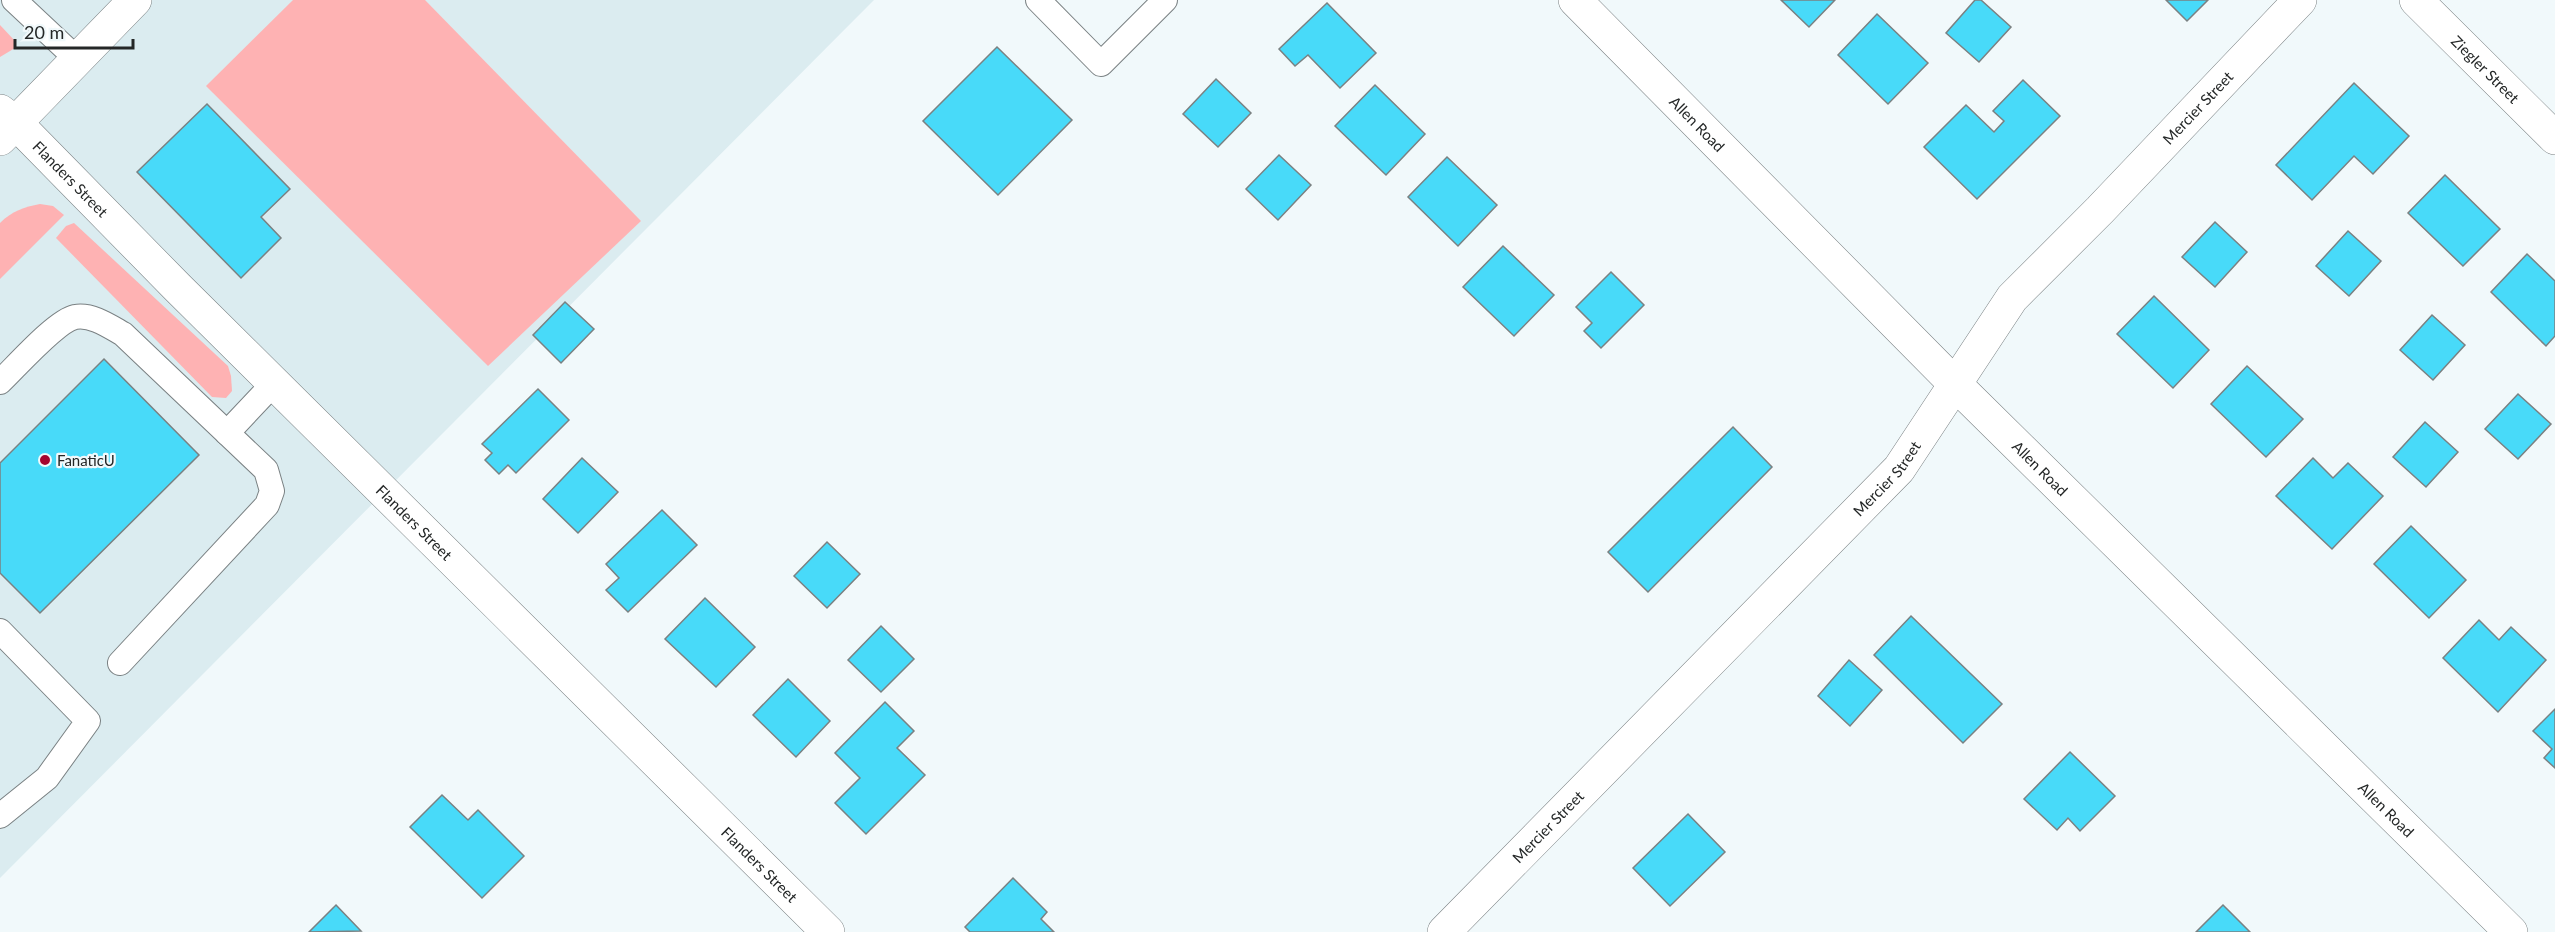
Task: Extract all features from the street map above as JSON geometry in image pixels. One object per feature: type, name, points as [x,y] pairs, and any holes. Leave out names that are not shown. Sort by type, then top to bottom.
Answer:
[{"type":"street","points":[[5,124],[78,60],[135,0]]},
{"type":"street","name":"Allen Road","points":[[1575,0],[1954,383],[2511,932]]},
{"type":"street","name":"Mercier Street","points":[[1444,932],[1899,469],[2012,298],[2100,210],[2300,0]]},
{"type":"street","name":"Ziegler Street","points":[[2416,0],[2555,138]]},
{"type":"street","name":"Flanders Street","points":[[5,124],[274,383],[828,932]]},
{"type":"lane","points":[[14,0],[78,60]]},
{"type":"lane","points":[[1038,0],[1101,64],[1165,0]]},
{"type":"lane","points":[[0,382],[51,332],[74,317],[96,319],[123,334],[266,470],[272,491],[267,505],[120,663]]},
{"type":"lane","points":[[227,433],[274,383]]},
{"type":"lane","points":[[0,631],[88,721],[47,778],[0,816]]},
{"type":"shaded area","points":[[0,0],[874,0],[0,878]]},
{"type":"shaded area","points":[[293,0],[425,0],[641,221],[488,366],[206,86]]},
{"type":"shaded area","points":[[0,25],[15,41],[15,48],[0,57]]},
{"type":"shaded area","points":[[40,204],[53,206],[64,215],[0,279],[0,223],[18,210]]},
{"type":"shaded area","points":[[74,223],[228,366],[232,391],[226,398],[212,397],[56,238],[66,226]]},
{"type":"building","points":[[1781,0],[1835,0],[1809,27]]},
{"type":"building","points":[[1975,0],[1981,0],[2011,27],[1979,62],[1946,33]]},
{"type":"building","points":[[2166,0],[2208,0],[2187,21]]},
{"type":"building","points":[[1327,3],[1376,53],[1340,88],[1308,55],[1295,66],[1279,49]]},
{"type":"building","points":[[1877,14],[1928,63],[1888,104],[1838,55]]},
{"type":"building","points":[[997,47],[1072,120],[998,195],[923,121]]},
{"type":"building","points":[[1216,79],[1251,113],[1218,147],[1183,114]]},
{"type":"building","points":[[2023,80],[2060,116],[1977,199],[1924,147],[1966,105],[1994,132],[2004,121],[1993,111]]},
{"type":"building","points":[[2354,83],[2409,136],[2373,174],[2354,156],[2312,200],[2276,165]]},
{"type":"building","points":[[1375,85],[1425,134],[1386,175],[1335,126]]},
{"type":"building","points":[[207,104],[290,189],[261,217],[281,238],[241,278],[137,172]]},
{"type":"building","points":[[1279,155],[1311,185],[1278,220],[1246,189]]},
{"type":"building","points":[[1447,157],[1497,205],[1458,246],[1408,197]]},
{"type":"building","points":[[2445,175],[2500,229],[2463,266],[2408,213]]},
{"type":"building","points":[[2215,222],[2247,252],[2215,287],[2182,257]]},
{"type":"building","points":[[2348,231],[2381,261],[2349,296],[2316,266]]},
{"type":"building","points":[[1503,246],[1554,295],[1514,336],[1463,287]]},
{"type":"building","points":[[2527,254],[2555,281],[2555,336],[2546,346],[2491,292]]},
{"type":"building","points":[[1611,272],[1644,305],[1601,348],[1584,331],[1592,323],[1576,307]]},
{"type":"building","points":[[2154,296],[2209,350],[2173,388],[2117,334]]},
{"type":"building","points":[[565,302],[594,329],[561,363],[533,335]]},
{"type":"building","points":[[2432,315],[2465,345],[2433,380],[2400,350]]},
{"type":"building","points":[[104,359],[199,455],[40,613],[0,573],[0,463]]},
{"type":"building","points":[[2247,366],[2303,419],[2266,457],[2211,404]]},
{"type":"building","points":[[538,389],[569,420],[516,473],[508,465],[499,474],[485,460],[492,453],[482,444]]},
{"type":"building","points":[[2518,394],[2551,424],[2518,459],[2485,429]]},
{"type":"building","points":[[2425,422],[2458,452],[2426,487],[2393,457]]},
{"type":"building","points":[[1733,427],[1772,467],[1648,592],[1608,552]]},
{"type":"building","points":[[582,458],[618,492],[578,533],[543,499]]},
{"type":"building","points":[[2313,458],[2333,478],[2348,463],[2383,496],[2332,549],[2276,496]]},
{"type":"building","points":[[662,510],[697,545],[628,612],[606,590],[619,578],[606,564]]},
{"type":"building","points":[[2411,526],[2466,580],[2429,618],[2374,564]]},
{"type":"building","points":[[827,542],[860,574],[827,608],[794,576]]},
{"type":"building","points":[[705,598],[755,647],[716,687],[665,639]]},
{"type":"building","points":[[1911,616],[2002,704],[1963,743],[1874,655]]},
{"type":"building","points":[[2479,620],[2499,640],[2511,627],[2546,660],[2498,712],[2443,658]]},
{"type":"building","points":[[881,626],[914,659],[881,692],[848,660]]},
{"type":"building","points":[[1849,660],[1882,690],[1850,726],[1818,696]]},
{"type":"building","points":[[788,679],[830,721],[796,757],[753,715]]},
{"type":"building","points":[[885,702],[914,731],[897,748],[925,775],[866,834],[835,803],[860,778],[835,753]]},
{"type":"building","points":[[2555,709],[2555,768],[2544,758],[2552,749],[2533,731]]},
{"type":"building","points":[[2070,752],[2115,796],[2080,831],[2068,818],[2057,830],[2024,799]]},
{"type":"building","points":[[442,795],[468,820],[478,810],[524,856],[482,898],[410,827]]},
{"type":"building","points":[[1688,814],[1725,852],[1670,906],[1633,868]]},
{"type":"building","points":[[1013,878],[1047,912],[1041,919],[1054,932],[970,932],[965,927]]},
{"type":"building","points":[[336,905],[361,931],[309,932]]},
{"type":"building","points":[[2223,905],[2250,932],[2196,932]]},
{"type":"place","name":"FanaticU","points":[[45,460]]}]
